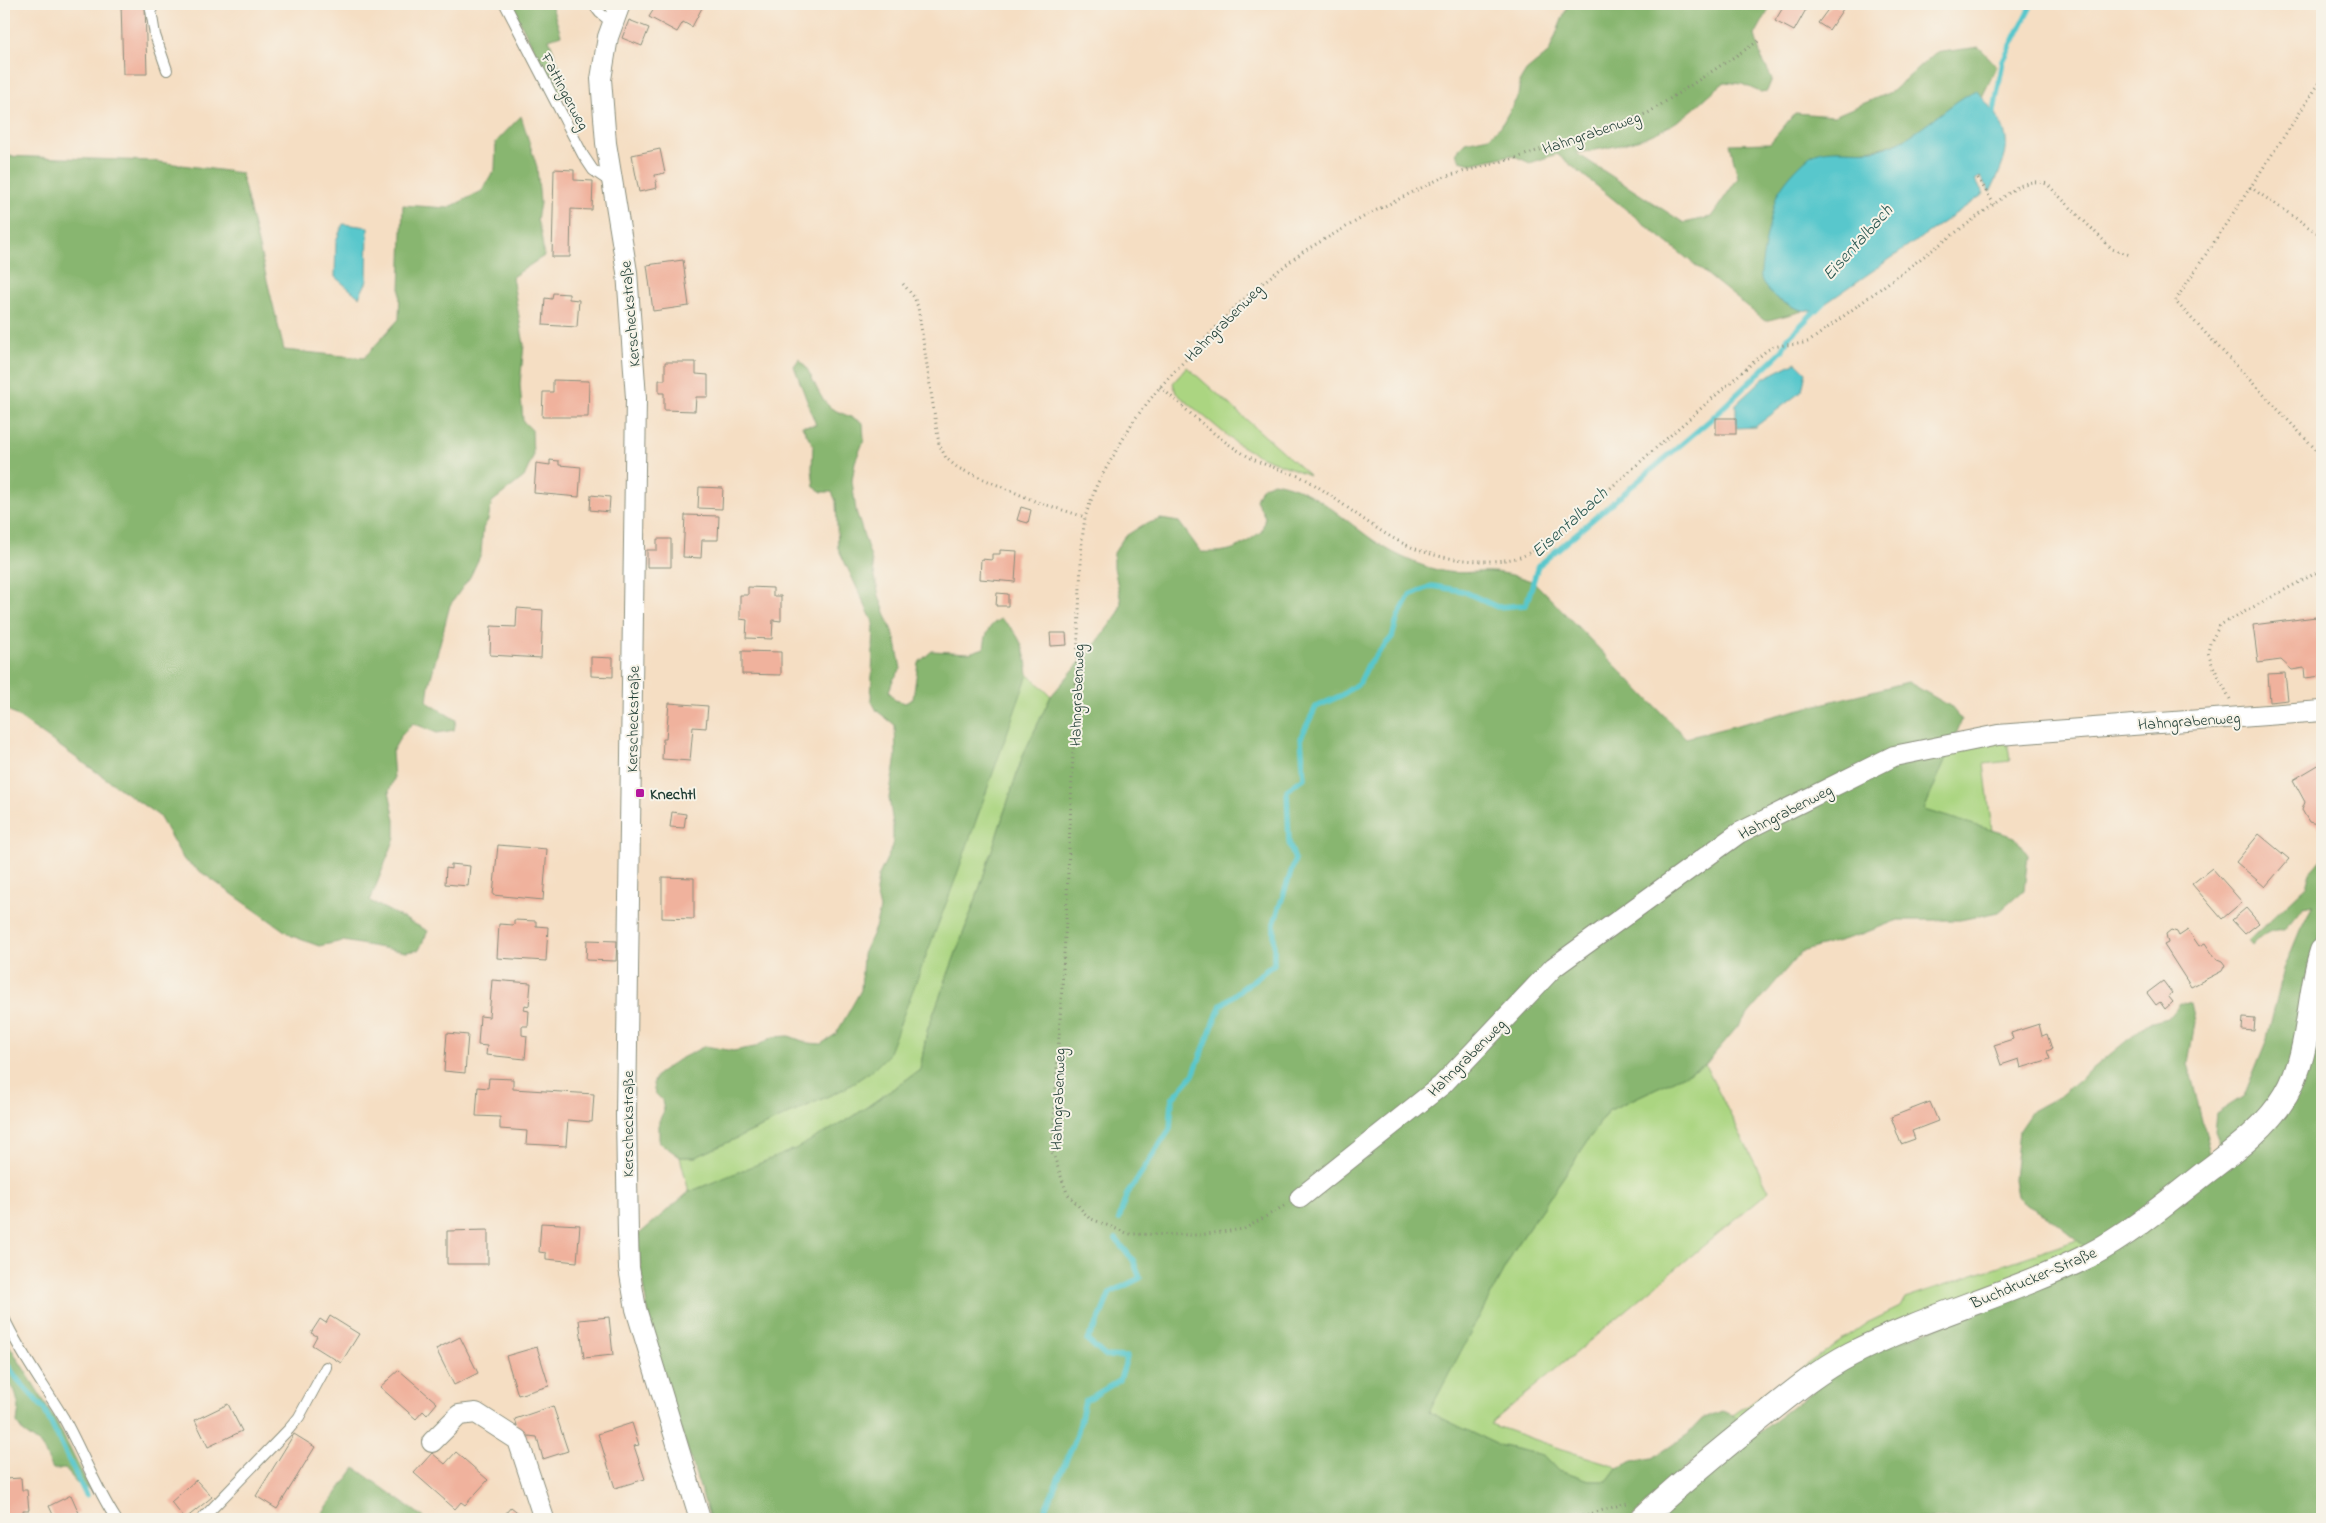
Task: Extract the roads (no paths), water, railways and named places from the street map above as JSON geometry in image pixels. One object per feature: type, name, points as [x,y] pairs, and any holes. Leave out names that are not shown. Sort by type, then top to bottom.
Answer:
[{"type":"street","name":"Kerscheckstraße","points":[[620,4],[612,23],[601,79],[612,183],[627,272],[636,398],[626,1115],[629,1268],[639,1318],[700,1519]]},
{"type":"street","name":"Hahngrabenweg","points":[[1300,1198],[1442,1085],[1554,967],[1739,833],[1894,756],[1998,735],[2233,716],[2322,711]]},
{"type":"street","name":"Buchdrucker-Straße","points":[[1640,1510],[1804,1384],[1848,1356],[1878,1341],[2023,1284],[2090,1254],[2154,1213],[2230,1154],[2273,1114],[2292,1085],[2299,1066],[2322,951]]},
{"type":"street","points":[[432,1442],[459,1415],[476,1412],[518,1440],[544,1519]]},
{"type":"lane","points":[[150,4],[155,35],[167,70]]},
{"type":"lane","name":"Fattingerweg","points":[[505,4],[583,155],[593,170],[612,183]]},
{"type":"lane","points":[[592,4],[612,23]]},
{"type":"lane","points":[[4,1318],[37,1378],[71,1431],[102,1497],[116,1519]]},
{"type":"lane","points":[[202,1519],[294,1423],[326,1367]]},
{"type":"water","points":[[1976,90],[1997,117],[2006,138],[2003,161],[1990,192],[1980,177],[1975,180],[1984,194],[1819,308],[1806,311],[1799,309],[1771,294],[1761,278],[1762,262],[1770,223],[1777,195],[1800,165],[1815,153],[1823,151],[1871,150],[1893,145],[1917,131]]},
{"type":"water","points":[[343,224],[368,227],[367,281],[359,297],[335,277],[336,241]]},
{"type":"water","points":[[1796,362],[1806,372],[1802,391],[1755,427],[1736,428],[1736,404],[1764,378]]},
{"type":"waterway","name":"Eisentalbach","points":[[1989,117],[1994,111],[2003,61],[2032,4]]},
{"type":"waterway","name":"Eisentalbach","points":[[1119,1219],[1126,1196],[1170,1129],[1172,1099],[1193,1075],[1221,1005],[1274,964],[1274,923],[1295,860],[1289,843],[1287,790],[1304,778],[1301,737],[1316,707],[1342,695],[1360,682],[1368,665],[1392,637],[1398,617],[1410,595],[1432,586],[1463,591],[1497,607],[1526,605],[1538,566],[1710,420],[1782,351],[1788,338],[1823,303]]},
{"type":"waterway","name":"Eisentalbach","points":[[1041,1519],[1077,1435],[1085,1401],[1120,1380],[1127,1357],[1105,1356],[1087,1340],[1099,1320],[1110,1293],[1140,1278],[1133,1260],[1116,1239]]},
{"type":"waterway","points":[[4,1360],[18,1380],[44,1409],[86,1495]]},
{"type":"place","name":"Knechtl","points":[[640,793]]}]
